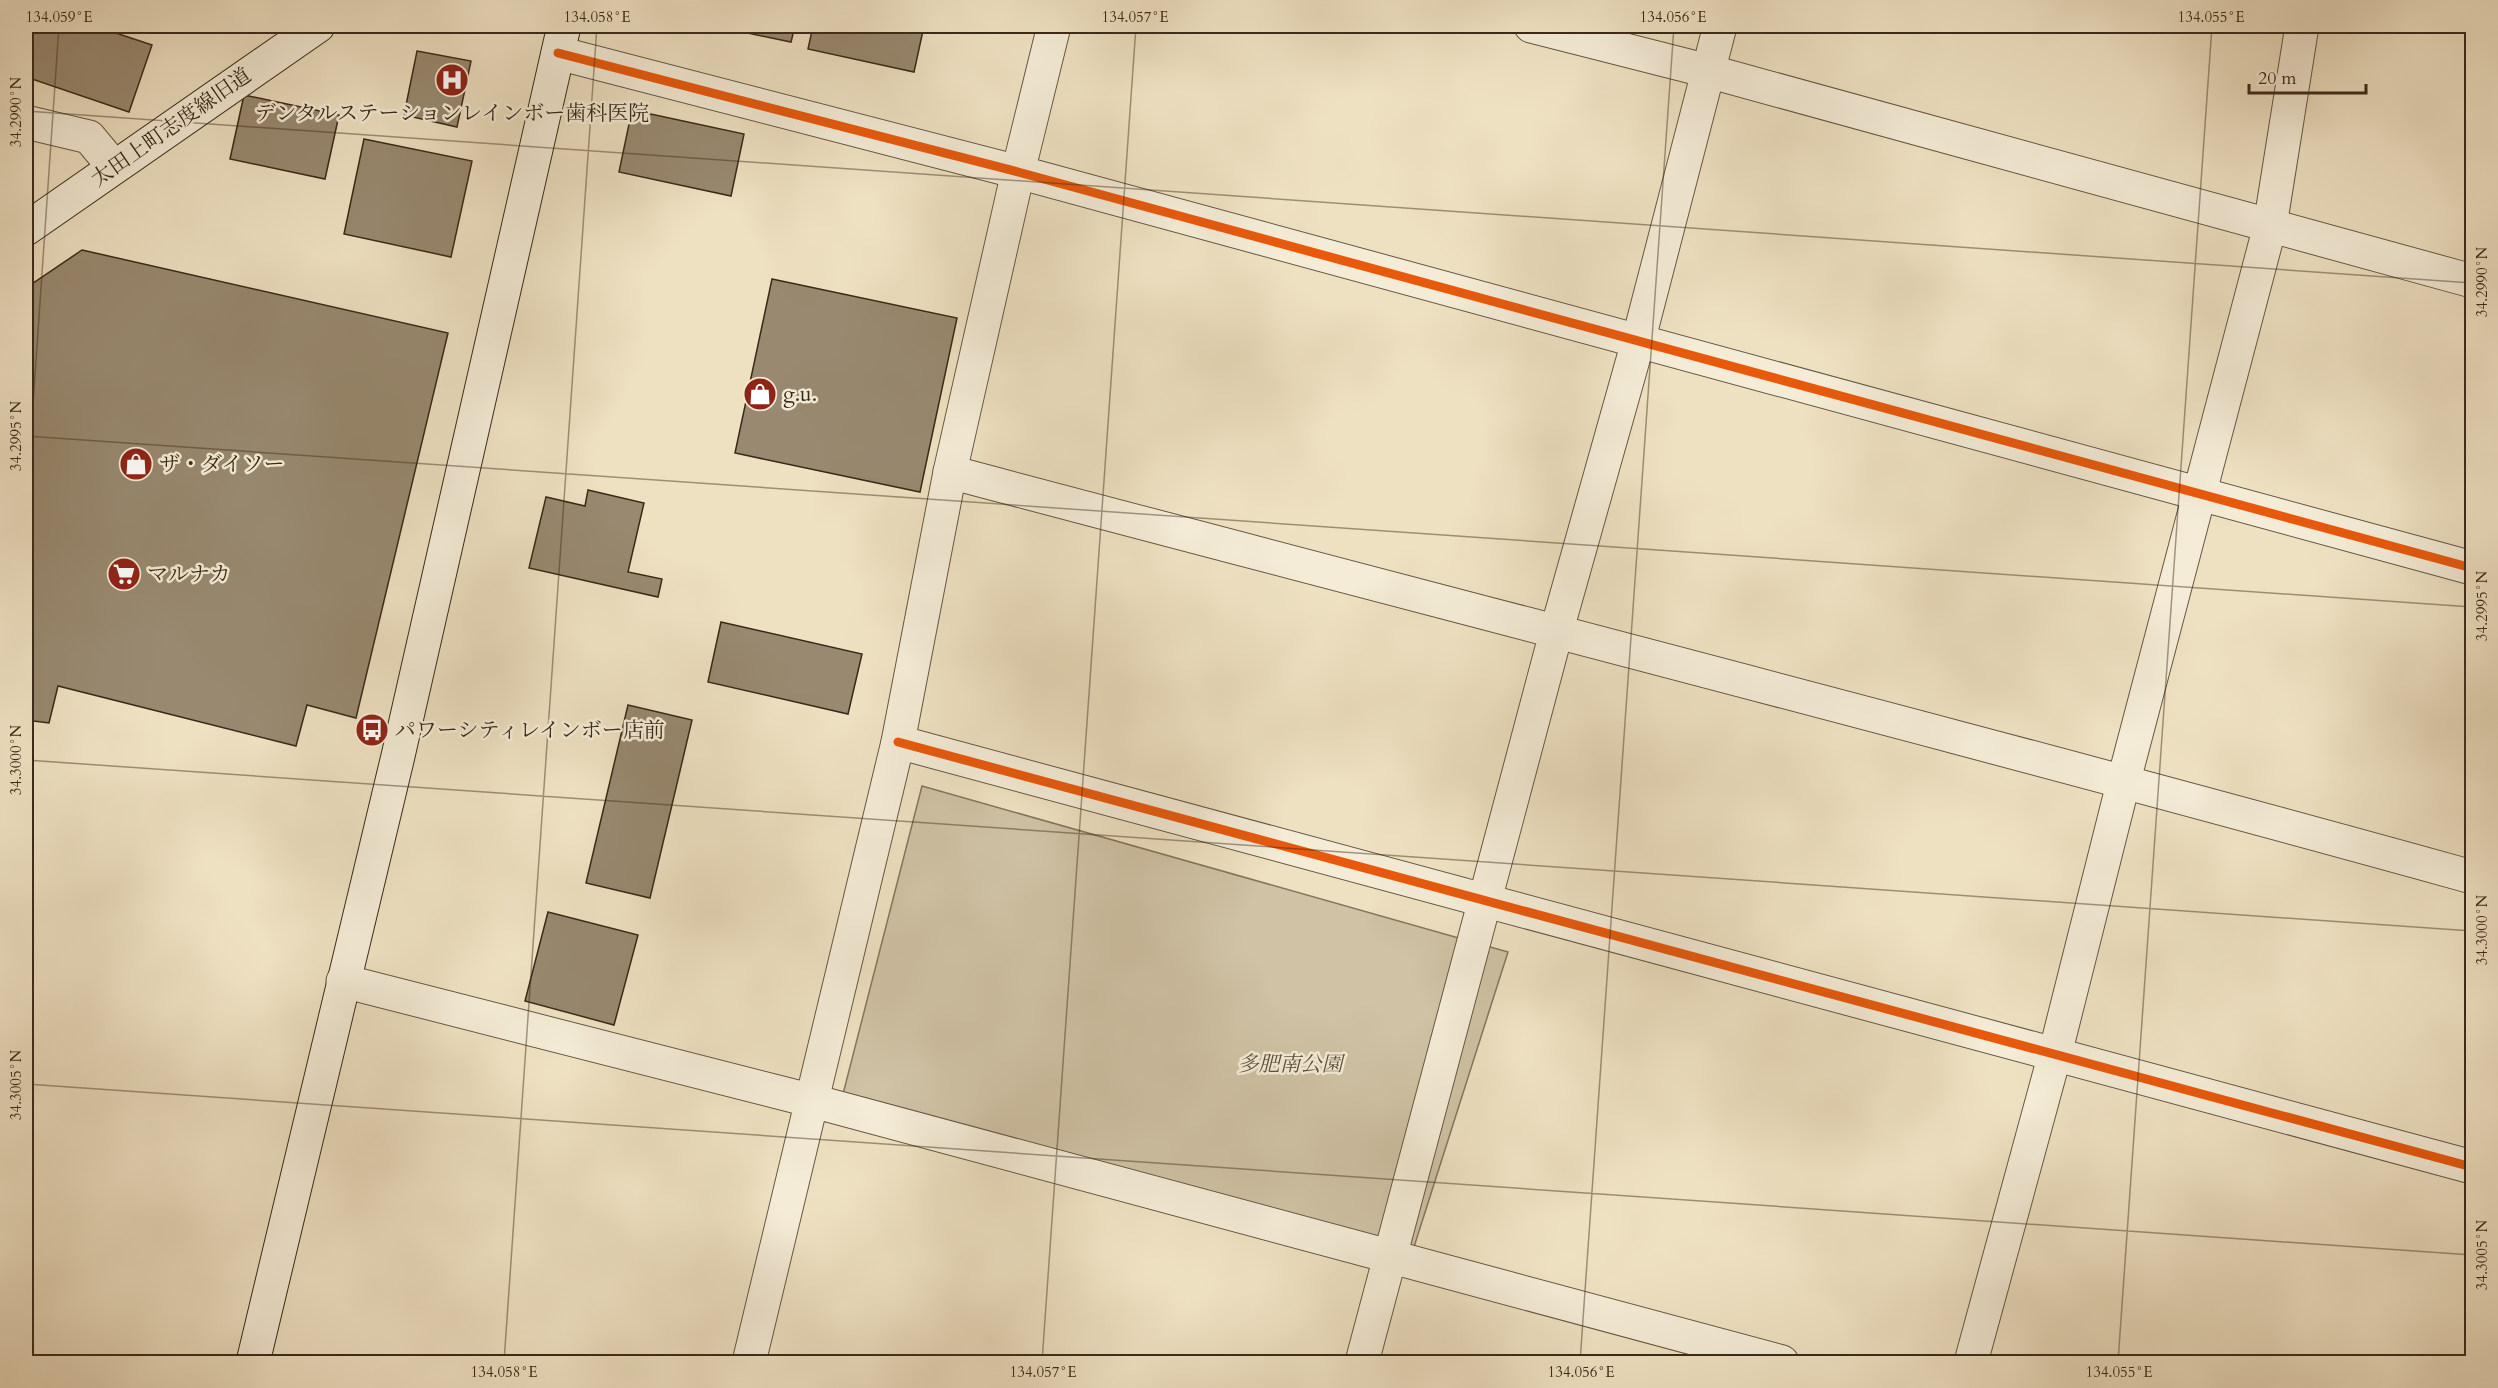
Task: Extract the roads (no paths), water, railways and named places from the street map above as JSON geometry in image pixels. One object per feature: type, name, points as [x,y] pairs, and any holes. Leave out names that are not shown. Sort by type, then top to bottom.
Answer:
[{"type":"street","name":"太田上町志度線旧道","points":[[26,229],[318,26]]},
{"type":"street","points":[[749,1362],[898,742],[950,472],[1018,172],[1054,26]]},
{"type":"street","points":[[1531,26],[1708,71],[2472,281]]},
{"type":"street","points":[[1362,1362],[1556,633],[1638,342],[1720,26]]},
{"type":"street","points":[[1971,1362],[2055,1054],[2124,780],[2270,226],[2302,26]]},
{"type":"street","points":[[253,1362],[400,745],[561,39],[1018,172],[2472,567]]},
{"type":"street","points":[[26,122],[89,137],[114,167]]},
{"type":"street","points":[[950,472],[1556,633],[2124,780],[2472,877]]},
{"type":"street","points":[[898,742],[2472,1167]]},
{"type":"street","points":[[343,981],[813,1101],[1391,1259],[1782,1362]]},
{"type":"place","name":"デンタルステーションレインボー歯科医院","points":[[452,80]]},
{"type":"place","name":"g.u.","points":[[760,394]]},
{"type":"place","name":"ザ・ダイソー","points":[[136,464]]},
{"type":"place","name":"マルナカ","points":[[124,574]]},
{"type":"place","name":"パワーシティレインボー店前","points":[[372,730]]},
{"type":"park label","name":"多肥南公園","points":[[1290,1064]]}]
